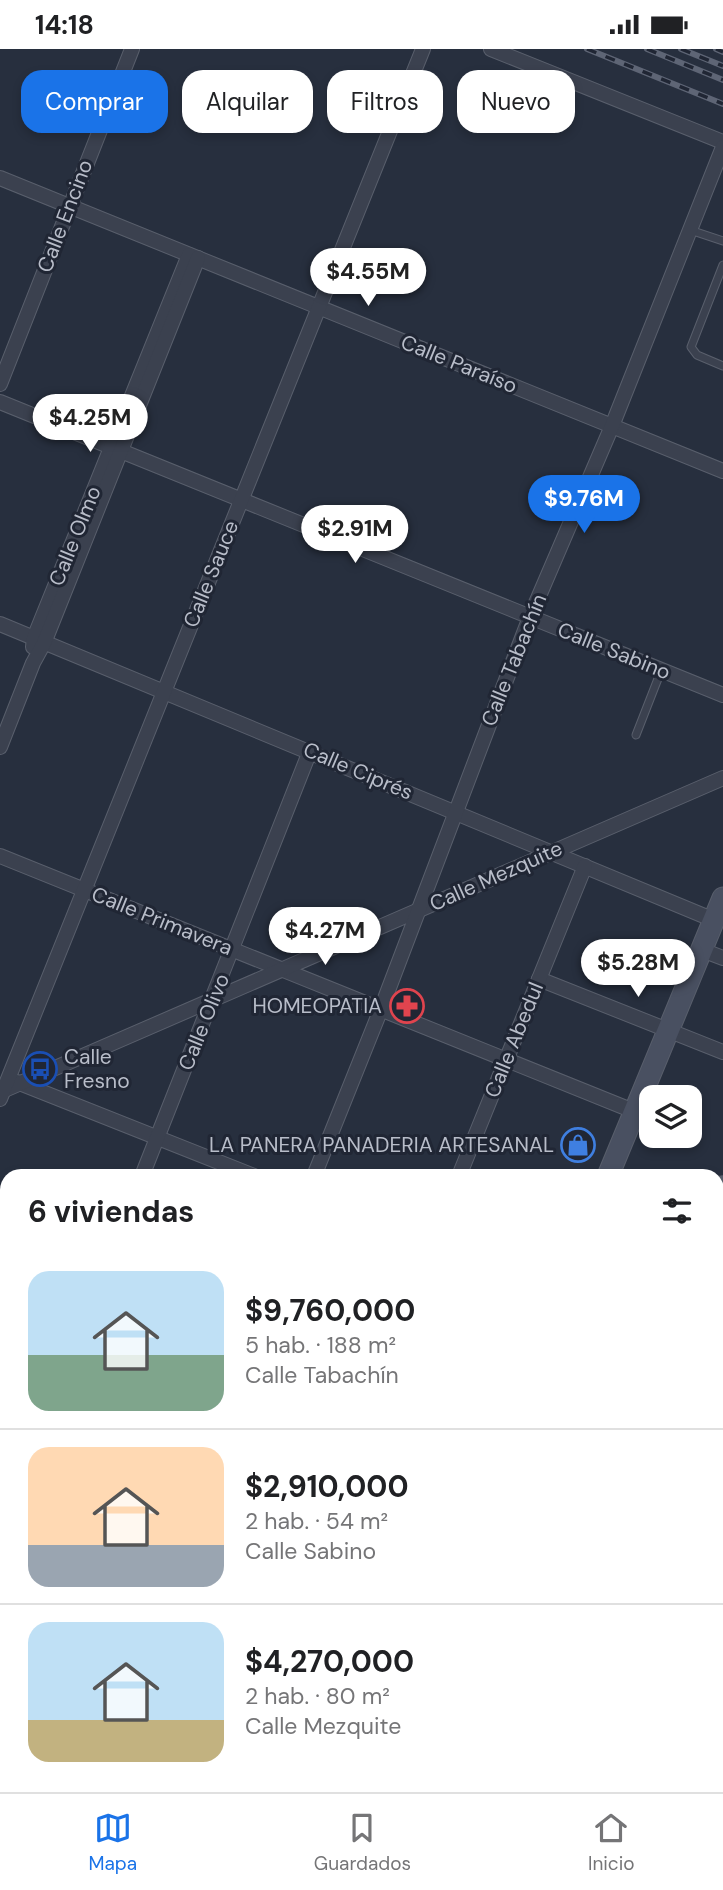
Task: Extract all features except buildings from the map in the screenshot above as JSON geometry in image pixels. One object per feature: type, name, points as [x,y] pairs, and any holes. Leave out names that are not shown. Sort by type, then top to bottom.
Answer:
[{"type":"main road","points":[[611,1169],[723,898]]},
{"type":"street","name":"Calle Encino","points":[[0,384],[132,49]]},
{"type":"street","name":"Calle Sauce","points":[[5,1086],[423,49]]},
{"type":"street","points":[[491,49],[723,144]]},
{"type":"street","name":"Calle Tabachín","points":[[317,1169],[381,1009],[530,617],[612,426],[723,144]]},
{"type":"street","name":"Calle Paraíso","points":[[0,178],[723,471]]},
{"type":"street","name":"Calle Olmo","points":[[0,747],[33,663],[39,640],[194,257]]},
{"type":"street","name":"Calle Sabino","points":[[0,402],[723,695]]},
{"type":"street","name":"Calle Ciprés","points":[[0,624],[714,919]]},
{"type":"street","name":"Calle Olivo","points":[[145,1169],[310,751]]},
{"type":"street","name":"Calle Mezquite","points":[[5,1086],[212,1000],[723,778]]},
{"type":"street","name":"Calle Primavera","points":[[0,856],[636,1112]]},
{"type":"street","name":"Calle Abedul","points":[[462,1169],[585,866]]},
{"type":"street","points":[[702,950],[723,958]]},
{"type":"street","points":[[540,979],[723,1052]]},
{"type":"street","points":[[5,1086],[158,1137],[237,1169]]},
{"type":"lane","points":[[690,230],[723,241]]},
{"type":"lane","points":[[723,265],[691,347],[697,355],[723,366]]},
{"type":"lane","points":[[636,735],[661,671]]},
{"type":"railway","points":[[587,49],[723,104]]},
{"type":"railway","points":[[647,49],[723,80]]},
{"type":"railway","points":[[681,49],[723,66]]},
{"type":"railway","points":[[716,49],[723,52]]},
{"type":"place","name":"HOMEOPATIA","points":[[407,1006]]},
{"type":"place","name":"Calle Fresno","points":[[40,1069]]},
{"type":"place","name":"LA PANERA PANADERIA ARTESANAL","points":[[578,1145]]}]
